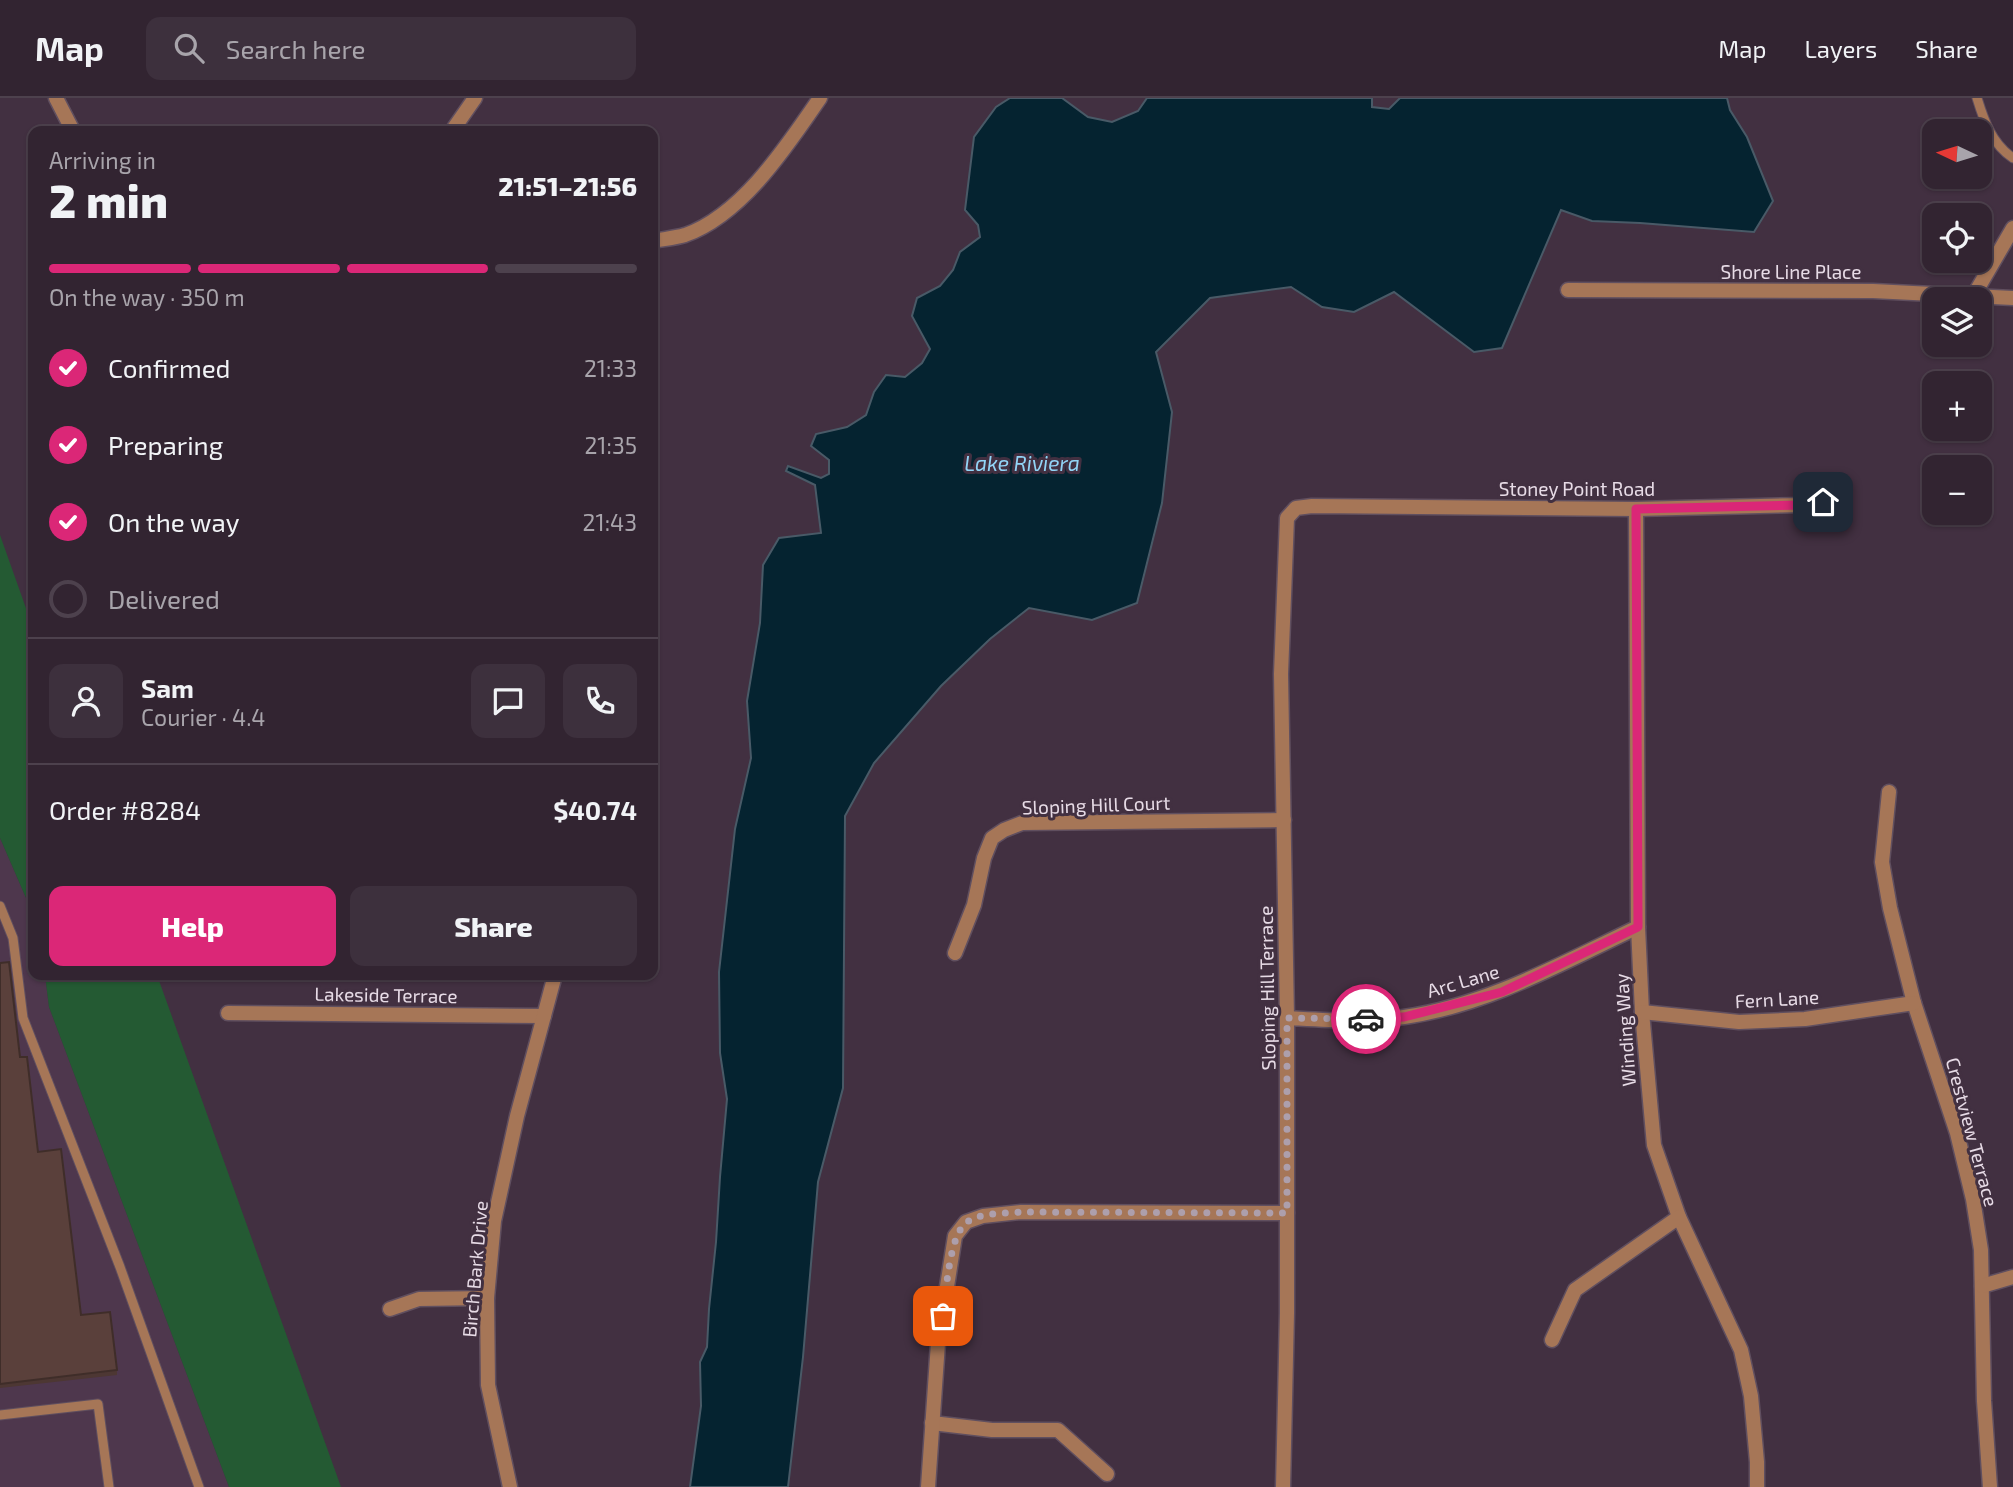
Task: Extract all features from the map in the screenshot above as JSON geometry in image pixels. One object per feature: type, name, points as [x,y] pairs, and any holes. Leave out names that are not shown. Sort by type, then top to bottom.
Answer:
[{"type":"street","points":[[56,98],[70,126]]},
{"type":"street","points":[[455,126],[475,98]]},
{"type":"street","points":[[658,240],[685,235],[713,219],[750,190],[789,143],[820,98]]},
{"type":"street","points":[[1979,287],[2013,228]]},
{"type":"street","name":"Shore Line Place","points":[[1568,290],[1922,293]]},
{"type":"street","name":"Shore Line Place","points":[[1992,296],[2013,298]]},
{"type":"street","name":"Stoney Point Road","points":[[1312,506],[1636,509],[1803,505],[1842,498]]},
{"type":"street","name":"Sloping Hill Terrace","points":[[1283,1487],[1287,1018],[1281,674],[1287,518],[1296,508],[1312,506]]},
{"type":"street","name":"Winding Way","points":[[1636,509],[1638,927],[1642,1012],[1654,1145],[1679,1217],[1741,1350],[1751,1396],[1757,1487]]},
{"type":"street","name":"Crestview Terrace","points":[[1889,792],[1882,862],[1890,908],[1914,1003],[1957,1133],[1973,1199],[1981,1250],[1984,1401],[1990,1487]]},
{"type":"street","name":"Sloping Hill Court","points":[[955,953],[974,905],[984,858],[992,838],[1021,823],[1284,820]]},
{"type":"street","name":"Arc Lane","points":[[1287,1018],[1348,1021],[1404,1017],[1460,1004],[1502,992],[1638,927]]},
{"type":"street","name":"Birch Bark Drive","points":[[510,1487],[488,1385],[487,1298],[494,1221],[517,1116],[554,980]]},
{"type":"street","name":"Fern Lane","points":[[1642,1012],[1739,1022],[1805,1019],[1914,1003]]},
{"type":"street","name":"Lakeside Terrace","points":[[228,1013],[544,1016]]},
{"type":"street","points":[[928,1487],[938,1343],[955,1236],[966,1222],[983,1216],[1021,1212],[1287,1213]]},
{"type":"street","points":[[1552,1340],[1575,1290],[1679,1217]]},
{"type":"street","points":[[1982,1286],[2013,1277]]},
{"type":"street","points":[[390,1309],[419,1298],[487,1298]]},
{"type":"street","points":[[932,1423],[992,1430],[1058,1430],[1107,1474]]},
{"type":"lane","points":[[1977,98],[1985,125],[2004,152],[2013,158]]},
{"type":"lane","points":[[0,906],[13,938],[23,1018],[120,1267],[200,1487]]},
{"type":"lane","points":[[0,1415],[98,1404],[109,1487]]},
{"type":"shaded area","points":[[0,838],[28,902],[28,980],[46,980],[49,1007],[229,1487],[0,1487]]},
{"type":"green space","points":[[0,535],[28,614],[28,902],[0,838]]},
{"type":"green space","points":[[46,980],[159,980],[341,1487],[229,1487],[49,1007]]},
{"type":"water","name":"Lake Riviera","points":[[1010,98],[1062,98],[1088,117],[1112,122],[1138,111],[1147,98],[1372,98],[1372,107],[1389,109],[1400,98],[1727,98],[1730,110],[1747,137],[1773,201],[1754,232],[1592,221],[1561,210],[1502,348],[1474,352],[1394,292],[1354,312],[1322,307],[1291,287],[1210,298],[1156,352],[1172,412],[1162,503],[1137,603],[1092,620],[1029,608],[990,639],[941,686],[874,763],[845,816],[843,1088],[818,1182],[803,1357],[788,1487],[690,1487],[701,1406],[700,1362],[707,1347],[727,1099],[720,1053],[719,972],[735,829],[751,758],[747,701],[760,623],[763,565],[779,538],[821,533],[815,485],[786,471],[788,466],[821,478],[829,474],[829,460],[811,446],[816,434],[847,427],[866,415],[874,392],[886,375],[905,377],[922,363],[930,349],[912,316],[917,298],[940,286],[953,270],[960,252],[980,237],[978,225],[965,210],[974,137],[996,107]]},
{"type":"building","points":[[9,962],[20,1057],[27,1057],[38,1152],[61,1149],[81,1315],[110,1312],[117,1370],[0,1384],[0,963]]},
{"type":"way so far","points":[[943,1316],[955,1236],[966,1222],[983,1216],[1021,1212],[1287,1213],[1287,1018],[1348,1021],[1366,1019]]},
{"type":"route","points":[[1366,1019],[1404,1017],[1502,992],[1638,927],[1636,509],[1803,505],[1823,502]]}]
